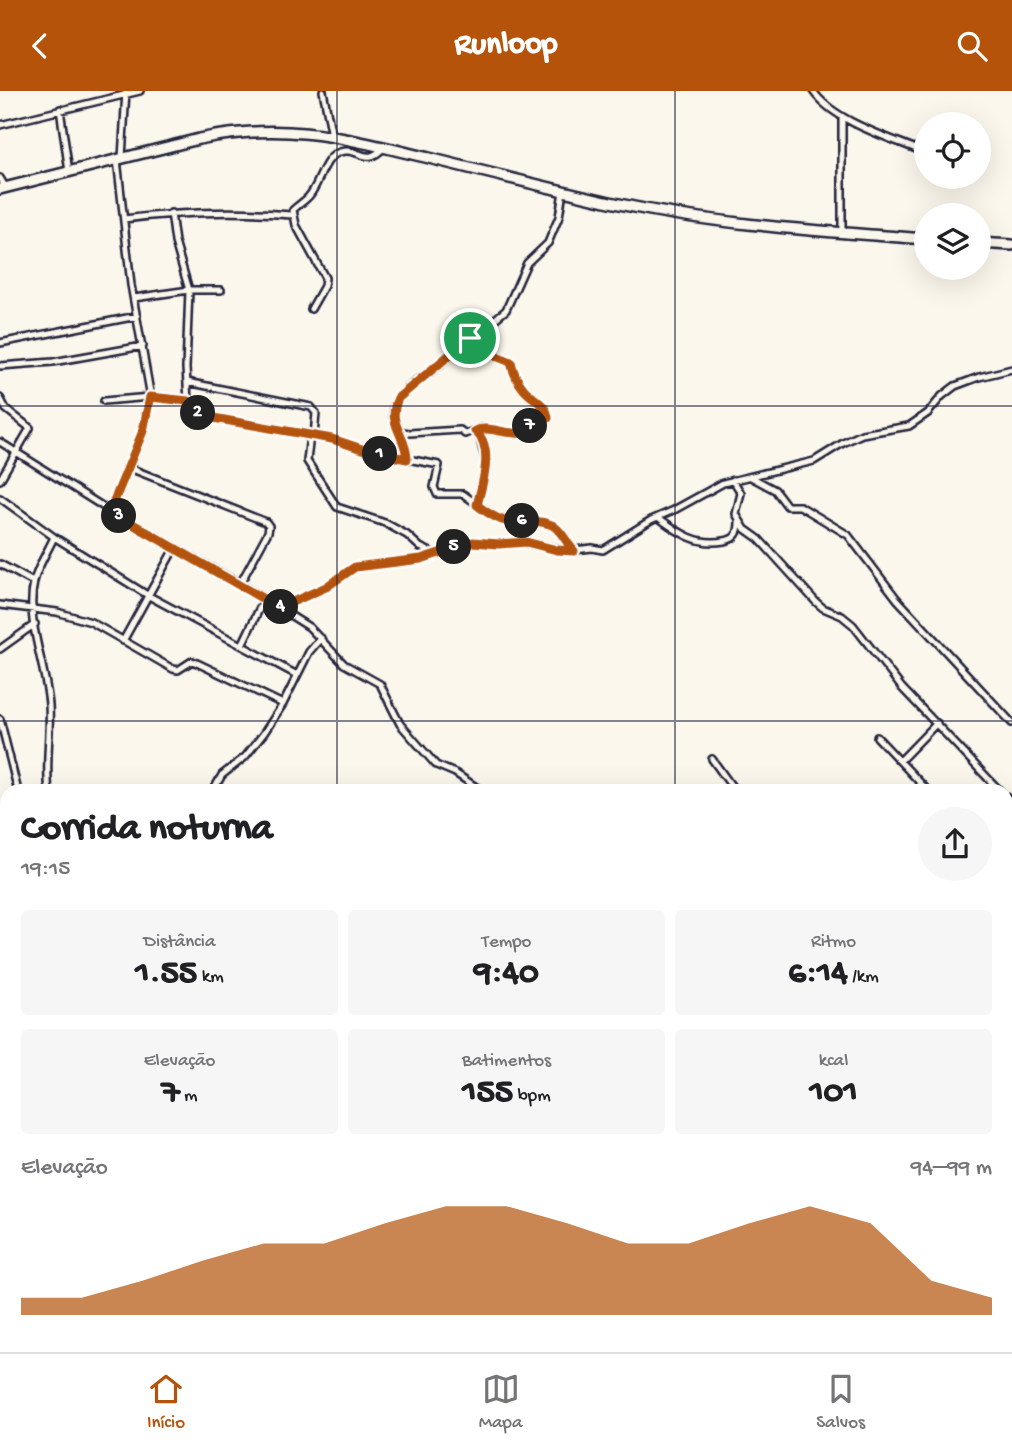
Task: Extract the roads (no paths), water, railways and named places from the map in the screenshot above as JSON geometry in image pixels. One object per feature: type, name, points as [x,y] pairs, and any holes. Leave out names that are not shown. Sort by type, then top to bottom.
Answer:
[{"type":"main road","points":[[3,188],[230,133],[283,130],[332,136],[624,205],[704,219],[755,226],[914,238]]},
{"type":"main road","points":[[991,244],[1012,245]]},
{"type":"street","points":[[0,125],[126,92],[140,91]]},
{"type":"street","points":[[323,91],[332,136]]},
{"type":"street","points":[[813,91],[842,119],[914,148]]},
{"type":"street","points":[[110,511],[143,431],[150,397],[124,219],[120,158],[126,92]]},
{"type":"street","points":[[60,109],[69,171]]},
{"type":"street","points":[[842,119],[842,233]]},
{"type":"street","points":[[311,309],[324,286],[325,278],[296,225],[293,210],[310,195],[330,158],[342,151],[376,156],[384,147]]},
{"type":"street","points":[[0,178],[3,188]]},
{"type":"street","points":[[407,459],[407,451],[393,417],[393,408],[398,398],[506,310],[527,263],[548,243],[559,217],[564,191]]},
{"type":"street","points":[[124,219],[170,213],[230,211],[292,215]]},
{"type":"street","points":[[170,213],[189,290],[188,401],[202,416],[312,435],[371,452],[439,465],[434,487],[437,494],[463,494],[495,517],[509,523],[529,520],[550,524],[559,530],[574,551]]},
{"type":"street","points":[[134,298],[189,290],[221,290]]},
{"type":"street","points":[[0,343],[137,316]]},
{"type":"street","points":[[398,431],[409,433],[460,430],[465,434],[482,428],[505,433],[522,433],[533,423],[548,418],[548,412],[522,388],[511,362],[486,352],[470,338]]},
{"type":"street","points":[[0,366],[53,362],[143,346]]},
{"type":"street","points":[[279,608],[326,587],[355,567],[404,563],[473,542],[526,542],[557,550],[603,550],[629,532],[693,501],[709,490],[733,480],[820,459],[862,434],[909,425],[928,413],[942,396],[955,386],[1012,369]]},
{"type":"street","points":[[187,382],[311,407],[316,413],[307,461],[337,507],[384,523],[407,535],[420,547],[435,553]]},
{"type":"street","points":[[104,401],[150,397],[188,401]]},
{"type":"street","points":[[0,398],[6,409],[30,428],[0,480]]},
{"type":"street","points":[[475,431],[484,446],[486,463],[477,505]]},
{"type":"street","points":[[0,442],[110,511],[240,584],[309,627],[344,664],[380,684],[400,724],[436,765],[471,784]]},
{"type":"street","points":[[127,467],[266,521],[268,532],[240,584]]},
{"type":"street","points":[[751,477],[775,490],[787,506],[800,506],[848,535],[897,599],[1012,723]]},
{"type":"street","points":[[659,517],[682,534],[706,543],[729,541],[739,531],[736,514],[741,493],[733,480]]},
{"type":"street","points":[[0,498],[54,537],[149,596],[297,675]]},
{"type":"street","points":[[739,522],[775,555],[816,602],[853,625],[902,688],[994,784]]},
{"type":"street","points":[[48,784],[49,702],[33,609],[33,582],[54,537]]},
{"type":"street","points":[[123,641],[174,549]]},
{"type":"street","points":[[0,564],[33,582]]},
{"type":"street","points":[[242,645],[264,599]]},
{"type":"street","points":[[0,605],[78,617],[173,669],[178,670],[192,661],[283,704]]},
{"type":"street","points":[[0,649],[35,624]]},
{"type":"street","points":[[218,784],[229,768],[254,747],[283,704],[309,652],[321,638]]},
{"type":"street","points":[[0,719],[16,784]]},
{"type":"street","points":[[900,761],[937,723]]},
{"type":"street","points":[[877,737],[921,784]]},
{"type":"street","points":[[712,759],[729,784]]}]
